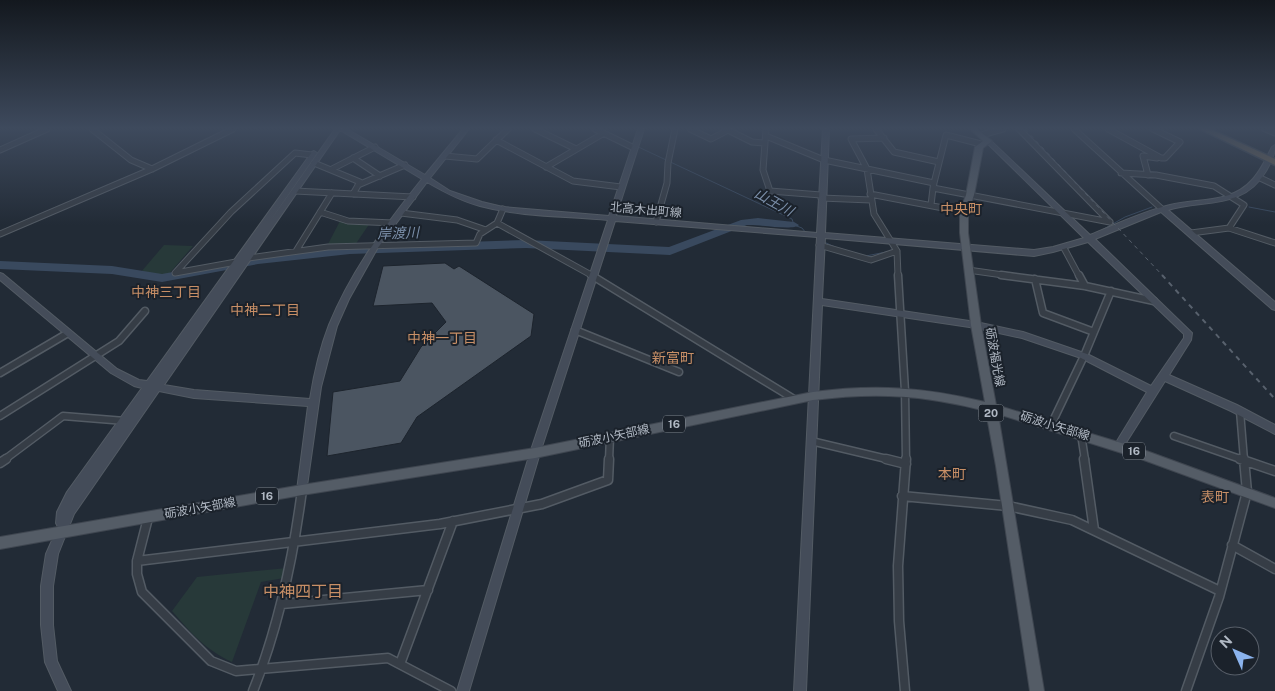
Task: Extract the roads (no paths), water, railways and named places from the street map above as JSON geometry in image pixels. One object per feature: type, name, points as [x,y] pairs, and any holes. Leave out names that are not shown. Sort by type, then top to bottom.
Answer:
[{"type":"main road","name":"砺波福光線","points":[[979,161],[964,212],[968,270],[1037,691]]},
{"type":"main road","name":"砺波小矢部線","points":[[0,543],[302,490],[535,453],[846,390],[905,391],[936,394],[990,407],[1119,446],[1275,503]]},
{"type":"street","points":[[134,161],[152,169]]},
{"type":"street","points":[[0,234],[167,161]]},
{"type":"street","points":[[236,262],[174,273],[231,212],[286,161]]},
{"type":"street","points":[[65,691],[51,662],[47,625],[47,586],[52,554],[70,511],[134,422],[152,387],[236,262],[311,161]]},
{"type":"street","points":[[60,533],[62,512],[71,495],[123,421],[152,387],[248,258],[295,191],[312,161]]},
{"type":"street","points":[[318,161],[357,179],[360,182],[353,194]]},
{"type":"street","points":[[332,169],[347,161]]},
{"type":"street","points":[[358,161],[380,176]]},
{"type":"street","name":"北高木出町線","points":[[399,161],[462,199],[503,209],[656,222],[819,241],[891,242],[1034,253],[1064,248],[1091,240],[1163,210],[1232,197]]},
{"type":"street","points":[[253,691],[262,671],[282,604],[302,490],[319,372],[334,325],[352,286],[376,246],[441,161]]},
{"type":"street","points":[[535,161],[573,181],[621,187]]},
{"type":"street","points":[[546,167],[556,161]]},
{"type":"street","points":[[462,691],[535,453],[630,161]]},
{"type":"street","points":[[656,222],[667,183],[668,161]]},
{"type":"street","points":[[764,161],[763,176],[765,185],[770,191],[821,196],[871,197],[931,205],[964,212]]},
{"type":"street","points":[[800,691],[824,161]]},
{"type":"street","points":[[830,161],[970,196],[1110,222],[1051,161]]},
{"type":"street","points":[[863,161],[867,169],[874,214],[897,251],[905,391],[906,464],[902,496],[898,576],[899,621],[905,691]]},
{"type":"street","points":[[931,205],[933,186],[939,162],[936,161]]},
{"type":"street","points":[[1007,161],[1188,333],[1188,338],[1152,391],[1119,446]]},
{"type":"street","points":[[1108,161],[1275,307]]},
{"type":"street","points":[[1144,161],[1148,175]]},
{"type":"street","points":[[1232,197],[1247,189],[1270,161]]},
{"type":"street","points":[[358,185],[405,165]]},
{"type":"street","points":[[1121,174],[1148,175],[1214,186],[1244,205],[1229,228]]},
{"type":"street","points":[[1258,177],[1275,185]]},
{"type":"street","points":[[295,191],[413,197]]},
{"type":"street","points":[[296,250],[332,193]]},
{"type":"street","points":[[248,258],[296,250],[476,243],[480,234],[497,223],[503,209]]},
{"type":"street","points":[[320,212],[348,221],[393,223]]},
{"type":"street","points":[[401,213],[444,218],[480,226],[486,230]]},
{"type":"street","points":[[497,223],[592,275],[794,400]]},
{"type":"street","points":[[1191,233],[1229,228],[1275,243]]},
{"type":"street","points":[[819,241],[851,256],[871,260],[897,251]]},
{"type":"street","points":[[1064,248],[1085,286]]},
{"type":"street","points":[[968,270],[1085,286],[1154,301]]},
{"type":"street","points":[[1035,279],[1043,313],[1094,332]]},
{"type":"street","points":[[2,280],[124,378],[152,387],[194,394],[314,403]]},
{"type":"street","points":[[1051,425],[1084,356],[1111,291]]},
{"type":"street","points":[[817,301],[976,325],[1046,341],[1084,356],[1152,391]]},
{"type":"street","points":[[0,416],[119,341],[145,312]]},
{"type":"street","points":[[575,330],[679,372]]},
{"type":"street","points":[[0,373],[68,333]]},
{"type":"street","points":[[1163,376],[1240,411],[1275,430]]},
{"type":"street","points":[[1186,691],[1220,591],[1247,492],[1240,411]]},
{"type":"street","points":[[0,464],[63,416],[134,422]]},
{"type":"street","points":[[1082,434],[1094,530]]},
{"type":"street","points":[[1174,436],[1275,471]]},
{"type":"street","points":[[137,561],[293,543],[453,521],[542,504],[608,480],[610,437]]},
{"type":"street","points":[[811,441],[906,464]]},
{"type":"street","points":[[902,496],[1008,506],[1072,520],[1220,591]]},
{"type":"street","points":[[148,518],[137,561],[137,574],[142,592],[211,660],[236,671],[262,671],[388,658],[451,691]]},
{"type":"street","points":[[400,664],[453,521]]},
{"type":"street","points":[[1232,545],[1275,569]]},
{"type":"street","points":[[282,604],[428,590]]},
{"type":"waterway","name":"山王川","points":[[669,161],[792,219],[794,225],[802,228],[806,233]]},
{"type":"waterway","points":[[1102,230],[1125,217],[1152,207]]},
{"type":"waterway","points":[[1249,207],[1275,212]]},
{"type":"waterway","name":"岸渡川","points":[[0,265],[112,270],[162,278],[258,260],[350,250],[526,244],[670,251],[745,222],[758,221],[794,225]]},
{"type":"waterway","name":"山王川","points":[[824,242],[835,247]]},
{"type":"waterway","name":"山王川","points":[[866,256],[886,252]]},
{"type":"railway","points":[[1055,161],[1163,276]]},
{"type":"railway","points":[[1162,275],[1275,399]]},
{"type":"district","name":"中央町","points":[[961,209]]},
{"type":"district","name":"中神三丁目","points":[[166,292]]},
{"type":"district","name":"中神二丁目","points":[[265,310]]},
{"type":"district","name":"中神一丁目","points":[[442,338]]},
{"type":"district","name":"新富町","points":[[673,358]]},
{"type":"district","name":"本町","points":[[952,474]]},
{"type":"district","name":"表町","points":[[1215,497]]},
{"type":"district","name":"中神四丁目","points":[[303,591]]}]
